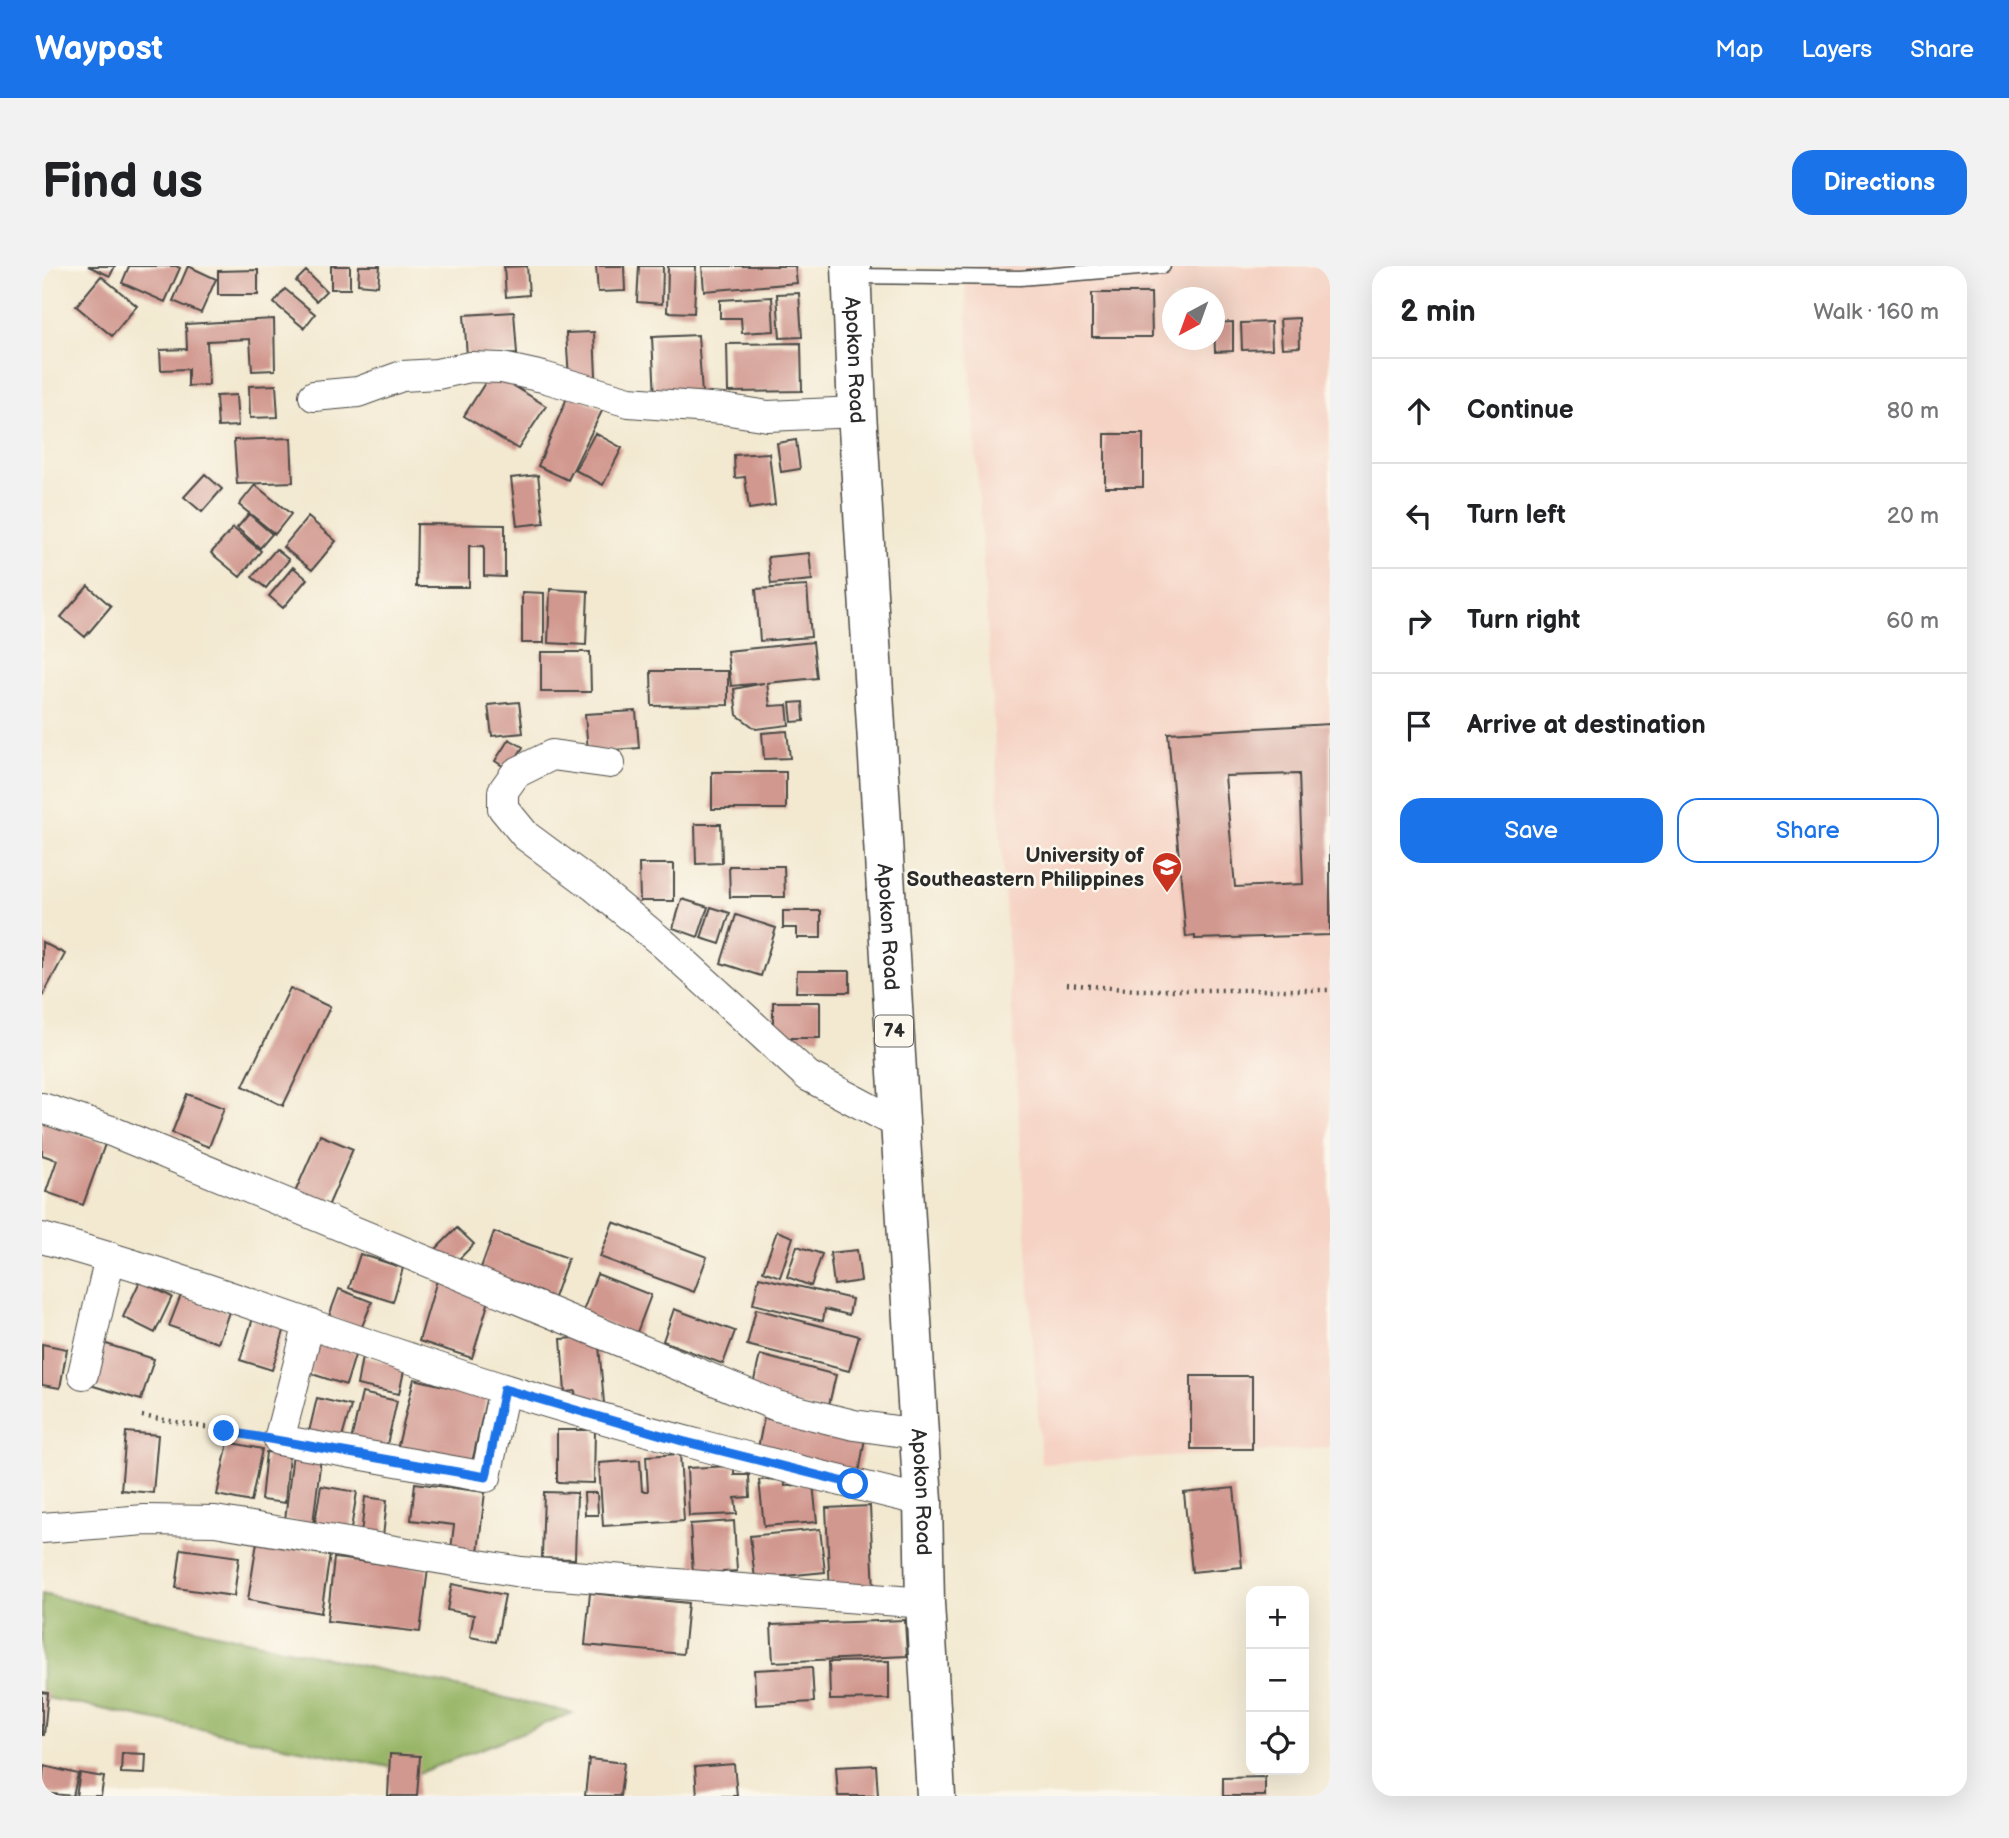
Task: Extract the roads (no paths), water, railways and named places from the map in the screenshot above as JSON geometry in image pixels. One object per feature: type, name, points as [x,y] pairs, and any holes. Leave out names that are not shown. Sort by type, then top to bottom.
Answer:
[{"type":"highway","name":"Apokon Road","points":[[851,271],[857,412],[923,1501],[925,1603],[936,1796]]},
{"type":"street","points":[[314,396],[358,392],[402,376],[437,374],[470,367],[502,368],[543,377],[629,402],[723,409],[768,416],[857,412]]},
{"type":"street","points":[[610,763],[552,755],[516,773],[503,791],[503,808],[526,836],[665,946],[808,1076],[899,1124]]},
{"type":"street","points":[[42,1108],[111,1131],[777,1406],[854,1426],[918,1434]]},
{"type":"street","points":[[42,1238],[110,1257],[504,1389],[682,1441],[923,1501]]},
{"type":"street","points":[[83,1374],[110,1257]]},
{"type":"street","points":[[309,1323],[279,1440],[486,1477],[504,1389]]},
{"type":"street","points":[[42,1528],[145,1520],[215,1521],[521,1572],[925,1603]]},
{"type":"lane","points":[[851,271],[1020,278],[1163,266]]},
{"type":"place","name":"University of Southeastern Philippines","points":[[1167,894]]}]
